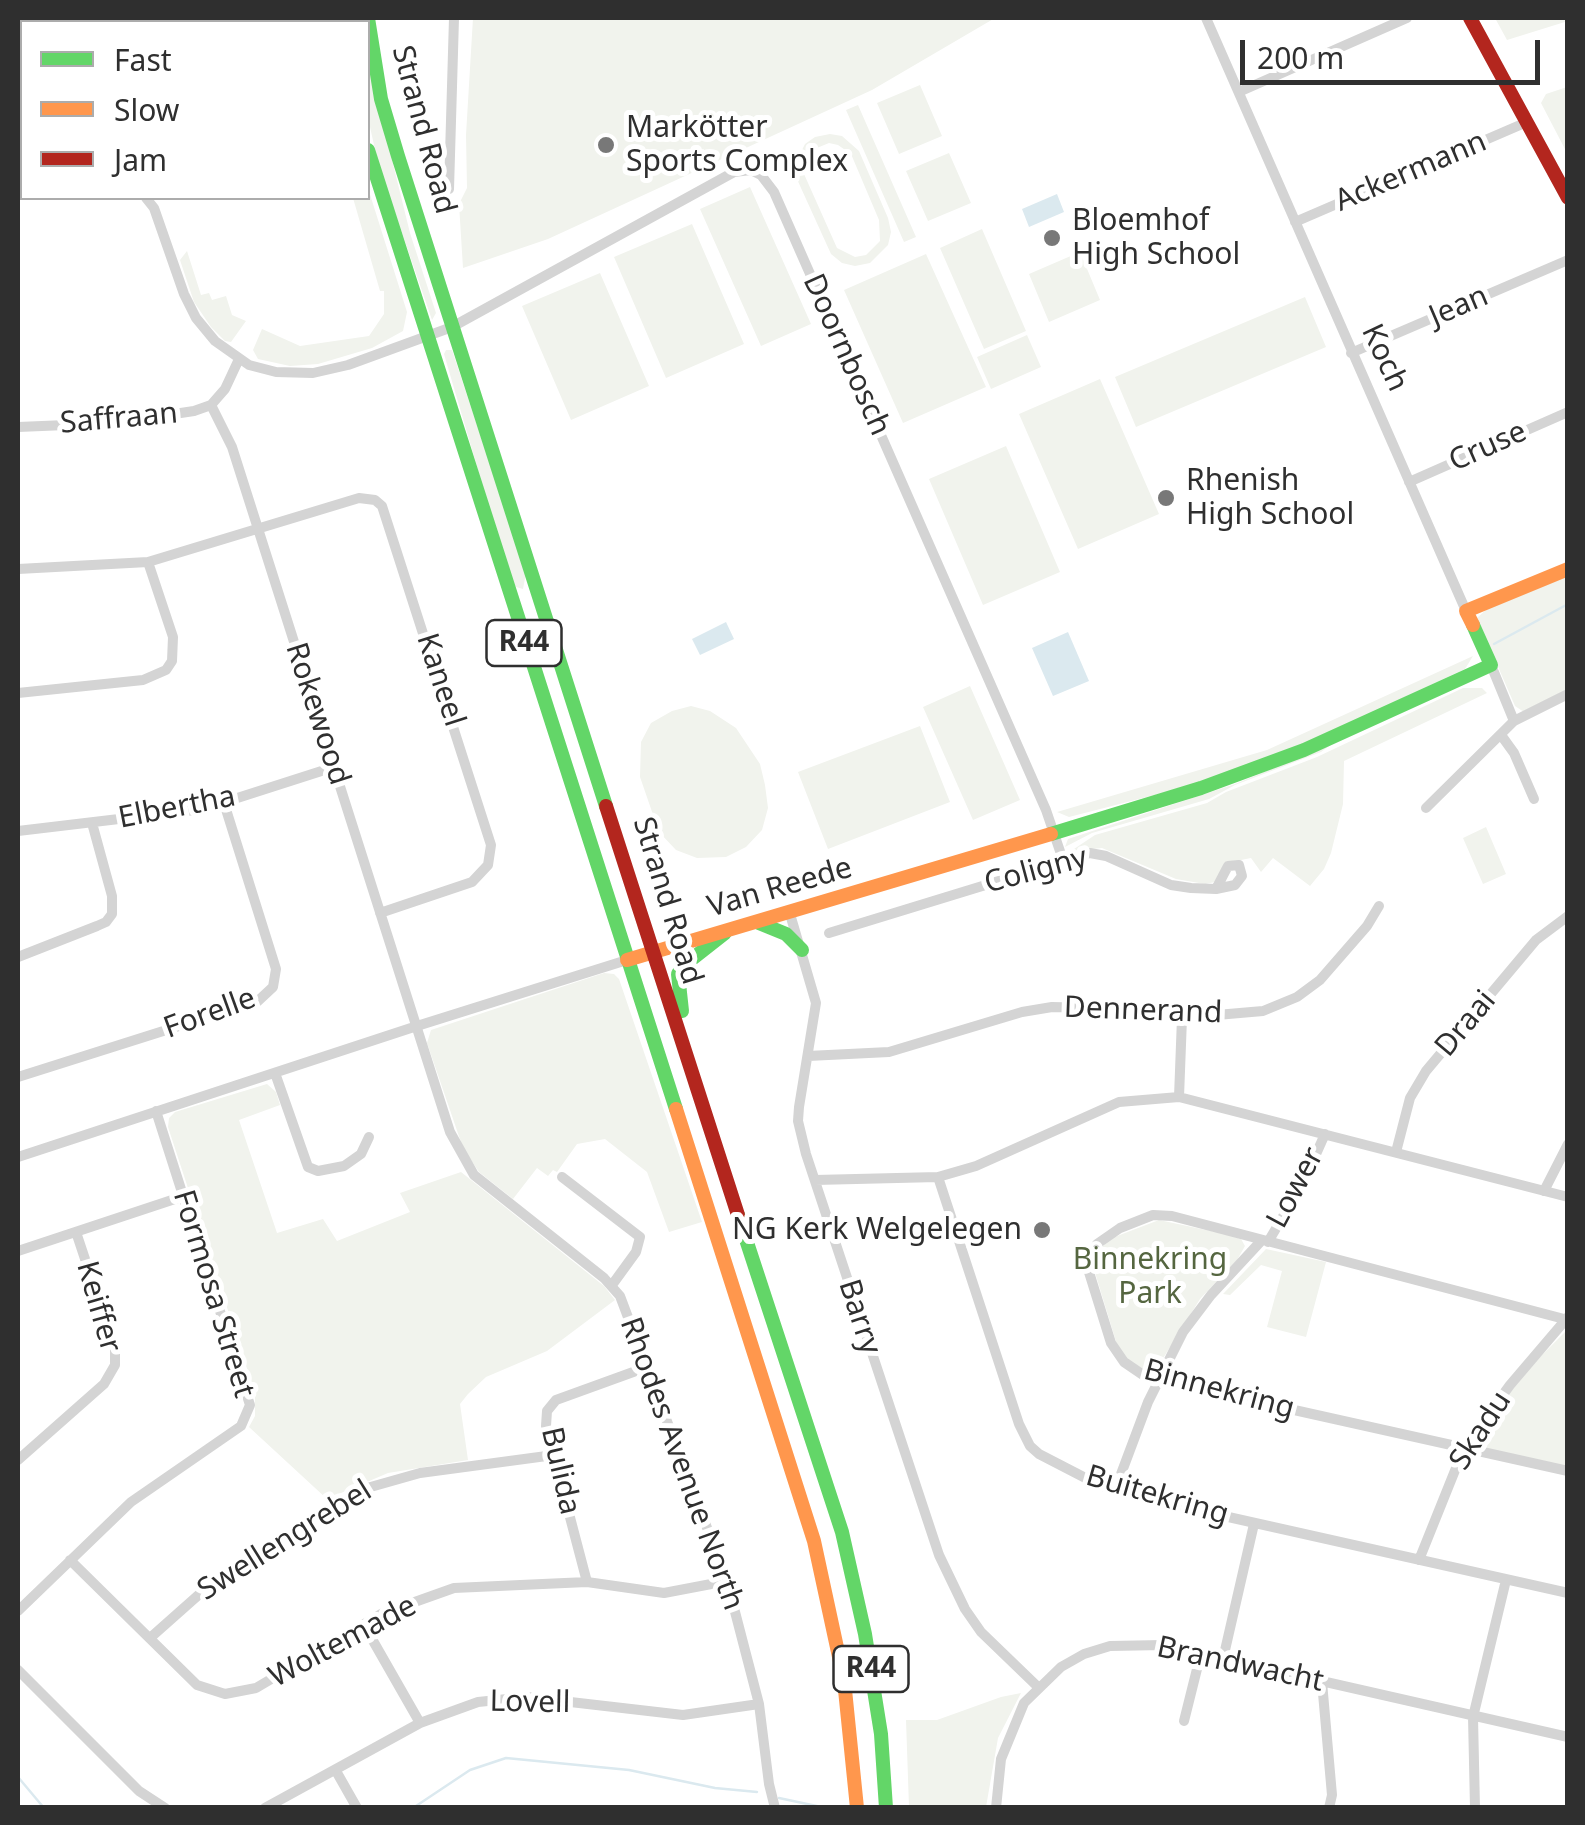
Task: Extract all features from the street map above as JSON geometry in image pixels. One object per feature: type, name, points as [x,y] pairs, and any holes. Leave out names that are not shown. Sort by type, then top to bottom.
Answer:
[{"type":"main road","points":[[1475,22],[1568,198]]},
{"type":"main road","name":"Strand Road","points":[[370,30],[381,99],[452,327],[842,1532],[865,1634],[881,1734],[886,1808]]},
{"type":"main road","name":"Strand Road","points":[[370,156],[818,1556],[844,1680],[857,1808]]},
{"type":"main road","points":[[1466,611],[1568,569]]},
{"type":"main road","name":"Koch","points":[[1466,611],[1491,666]]},
{"type":"main road","name":"Van Reede","points":[[627,960],[790,914],[1237,776],[1491,666]]},
{"type":"main road","points":[[758,923],[786,934],[802,950]]},
{"type":"main road","points":[[684,1052],[686,1028],[678,998],[678,974],[725,933]]},
{"type":"street","points":[[449,189],[454,18]]},
{"type":"street","name":"Koch","points":[[1206,18],[1466,611]]},
{"type":"street","points":[[1241,91],[1407,18]]},
{"type":"street","name":"Ackermann","points":[[1295,222],[1527,122]]},
{"type":"street","name":"Doornbosch","points":[[452,327],[734,172],[751,170],[761,174],[774,192],[1064,860]]},
{"type":"street","points":[[148,200],[196,318],[239,360],[276,372],[313,373],[348,365],[452,327]]},
{"type":"street","name":"Jean","points":[[1351,353],[1568,260]]},
{"type":"street","name":"Saffraan","points":[[18,427],[146,420],[194,412],[211,405],[225,389],[239,360]]},
{"type":"street","name":"Rokewood","points":[[211,405],[227,434],[259,530],[416,1026]]},
{"type":"street","name":"Cruse","points":[[1409,482],[1568,412]]},
{"type":"street","name":"Kaneel","points":[[259,530],[359,498],[375,500],[382,506],[490,838],[488,866],[472,882],[380,913]]},
{"type":"street","points":[[18,569],[148,562],[259,530]]},
{"type":"street","points":[[18,693],[142,680],[166,670],[174,649],[172,637],[148,562]]},
{"type":"street","name":"Koch","points":[[1491,666],[1514,721]]},
{"type":"street","points":[[1426,808],[1514,721],[1568,694]]},
{"type":"street","points":[[1501,735],[1514,752],[1534,799]]},
{"type":"street","name":"Elbertha","points":[[18,831],[182,812],[334,766]]},
{"type":"street","name":"Forelle","points":[[18,1077],[258,1001],[273,988],[276,969],[224,802]]},
{"type":"street","points":[[18,956],[98,926],[112,914],[112,896],[92,823]]},
{"type":"street","name":"Coligny","points":[[829,933],[1064,860],[1099,854],[1172,885],[1216,889],[1240,880],[1242,868],[1232,864],[1216,889]]},
{"type":"street","name":"Dennerand","points":[[808,1056],[889,1052],[1022,1012],[1052,1007],[1182,1018],[1264,1011],[1297,997],[1328,972],[1379,906]]},
{"type":"street","name":"Barry","points":[[790,914],[816,1003],[798,1121],[815,1180],[939,1555],[965,1609],[981,1632],[1038,1687]]},
{"type":"street","name":"Draai","points":[[1396,1152],[1410,1098],[1426,1071],[1536,940],[1568,916]]},
{"type":"street","name":"Van Reede","points":[[18,1157],[627,960]]},
{"type":"street","points":[[1179,1098],[1182,1018]]},
{"type":"street","name":"Rhodes Avenue North","points":[[416,1026],[450,1132],[466,1165],[489,1188],[612,1285],[628,1313],[727,1581],[759,1704],[774,1804]]},
{"type":"street","points":[[274,1073],[308,1167],[326,1170],[344,1166],[361,1154],[369,1138]]},
{"type":"street","points":[[815,1180],[938,1177],[989,1161],[1119,1102],[1179,1098],[1568,1197]]},
{"type":"street","name":"Formosa Street","points":[[18,1611],[130,1502],[229,1436],[246,1417],[248,1393],[156,1112]]},
{"type":"street","name":"Lower","points":[[1115,1490],[1158,1380],[1197,1312],[1265,1241],[1304,1180],[1324,1134]]},
{"type":"street","points":[[1544,1191],[1568,1144]]},
{"type":"street","points":[[562,1177],[640,1237],[636,1252],[612,1285]]},
{"type":"street","name":"Buitekring","points":[[938,1177],[1024,1437],[1039,1454],[1115,1490],[1568,1593]]},
{"type":"street","points":[[18,1250],[184,1196]]},
{"type":"street","name":"Binnekring","points":[[1567,1319],[1184,1218],[1153,1216],[1120,1228],[1098,1244],[1090,1261],[1089,1276],[1110,1344],[1132,1369],[1158,1380],[1568,1472]]},
{"type":"street","name":"Keiffer","points":[[18,1460],[104,1384],[115,1365],[115,1349],[76,1232]]},
{"type":"street","name":"Skadu","points":[[1419,1560],[1464,1448],[1510,1385],[1567,1319]]},
{"type":"street","name":"Bulida","points":[[587,1582],[546,1426],[550,1405],[648,1367]]},
{"type":"street","name":"Swellengrebel","points":[[150,1638],[212,1584],[360,1490],[409,1475],[554,1455]]},
{"type":"street","points":[[1223,1659],[1254,1524]]},
{"type":"street","name":"Woltemade","points":[[70,1560],[197,1686],[210,1692],[236,1694],[256,1688],[394,1609],[454,1588],[587,1582],[664,1593],[727,1581]]},
{"type":"street","points":[[1475,1808],[1473,1717],[1506,1580]]},
{"type":"street","points":[[364,1625],[420,1724]]},
{"type":"street","name":"Brandwacht","points":[[996,1801],[1007,1738],[1024,1703],[1061,1667],[1110,1646],[1163,1645],[1568,1737]]},
{"type":"street","points":[[1184,1721],[1201,1653]]},
{"type":"street","points":[[18,1670],[139,1791],[165,1808]]},
{"type":"street","points":[[1322,1682],[1332,1795],[1329,1808]]},
{"type":"street","name":"Lovell","points":[[265,1808],[420,1724],[478,1702],[507,1697],[684,1716],[759,1704]]},
{"type":"street","points":[[336,1771],[357,1808]]},
{"type":"green space","points":[[89,18],[90,20],[22,20]]},
{"type":"green space","name":"Markötter Sports Complex","points":[[473,18],[995,18],[872,90],[548,239],[463,268],[459,204],[467,188]]},
{"type":"green space","points":[[1495,18],[1567,18],[1568,21],[1507,40]]},
{"type":"green space","points":[[20,23],[20,158],[18,158]]},
{"type":"green space","points":[[370,70],[410,233],[436,313],[432,320],[378,163],[370,127]]},
{"type":"green space","points":[[920,85],[942,136],[899,154],[877,103]]},
{"type":"green space","points":[[1568,87],[1567,153],[1541,103],[1546,94]]},
{"type":"green space","points":[[858,105],[916,237],[904,242],[846,110]]},
{"type":"green space","points":[[842,136],[859,151],[891,232],[888,245],[870,263],[842,263],[831,254],[796,177],[795,164],[805,144],[815,137]],"holes":[[[829,143],[851,154],[879,220],[880,241],[866,255],[855,257],[837,248],[804,174],[804,164],[812,150]]]},
{"type":"green space","points":[[949,153],[971,203],[928,221],[906,171]]},
{"type":"green space","points":[[750,187],[811,324],[761,346],[700,209]]},
{"type":"green space","points":[[370,194],[407,312],[403,331],[372,348],[318,364],[290,366],[258,359],[253,350],[262,329],[300,346],[369,336],[384,314],[384,291],[380,291],[354,200],[370,200]]},
{"type":"green space","points":[[692,224],[744,344],[666,378],[614,257]]},
{"type":"green space","points":[[982,229],[1026,331],[984,349],[940,248]]},
{"type":"green space","points":[[187,251],[201,295],[209,293],[212,300],[226,296],[232,315],[246,321],[231,342],[211,327],[194,302],[180,260]]},
{"type":"green space","points":[[1080,252],[1100,300],[1049,322],[1029,274]]},
{"type":"green space","points":[[926,254],[986,387],[903,423],[844,290]]},
{"type":"green space","points":[[600,273],[649,386],[571,420],[522,306]]},
{"type":"green space","points":[[1305,297],[1326,347],[1136,427],[1115,377]]},
{"type":"green space","points":[[1027,335],[1041,367],[991,389],[977,357]]},
{"type":"green space","points":[[452,350],[526,573],[523,589],[510,579],[444,354]]},
{"type":"green space","points":[[1100,379],[1159,514],[1078,549],[1019,414]]},
{"type":"green space","points":[[1006,446],[1060,572],[983,605],[929,479]]},
{"type":"green space","points":[[1567,575],[1567,689],[1524,712],[1515,706],[1477,618],[1489,607]]},
{"type":"green space","points":[[1473,656],[1465,669],[1306,743],[1182,788],[1069,817],[1057,812],[1267,750]]},
{"type":"green space","points":[[970,686],[1020,800],[973,820],[923,707]]},
{"type":"green space","points":[[1463,688],[1482,688],[1487,693],[1344,761],[1343,804],[1331,853],[1310,886],[1273,858],[1261,872],[1251,858],[1231,862],[1215,882],[1205,884],[1176,879],[1102,848],[1071,851],[1095,835],[1207,803],[1317,757]]},
{"type":"green space","points":[[691,706],[710,711],[736,728],[760,764],[765,785],[768,808],[762,830],[746,847],[726,857],[697,858],[676,850],[659,832],[640,777],[641,742],[651,723]]},
{"type":"green space","points":[[920,726],[950,802],[828,849],[798,772]]},
{"type":"green space","points":[[1332,744],[1209,799],[1092,833],[1065,847],[1068,839],[1235,784]]},
{"type":"green space","points":[[1486,827],[1506,874],[1483,884],[1463,838]]},
{"type":"green space","points":[[604,973],[619,979],[702,1222],[669,1232],[647,1172],[605,1139],[577,1144],[557,1172],[553,1170],[548,1176],[537,1168],[513,1199],[479,1172],[463,1148],[427,1043],[431,1030]]},
{"type":"green space","points":[[267,1084],[276,1092],[280,1105],[239,1120],[277,1233],[323,1219],[337,1241],[410,1212],[400,1193],[461,1172],[604,1286],[615,1300],[547,1351],[486,1377],[468,1394],[460,1404],[468,1460],[388,1473],[327,1499],[249,1427],[255,1416],[255,1393],[168,1127],[175,1112]]},
{"type":"green space","name":"Binnekring Park","points":[[1159,1220],[1225,1234],[1241,1239],[1245,1246],[1200,1299],[1157,1368],[1149,1373],[1118,1348],[1093,1266],[1101,1248],[1112,1238]]},
{"type":"green space","points":[[1266,1249],[1326,1262],[1306,1337],[1267,1327],[1282,1271],[1261,1265],[1230,1295],[1223,1294]]},
{"type":"green space","points":[[1567,1330],[1567,1467],[1482,1448],[1479,1435],[1498,1407]]},
{"type":"green space","points":[[1021,1693],[998,1738],[986,1807],[909,1807],[906,1720],[937,1720]]},
{"type":"shaded area","points":[[1057,194],[1064,212],[1029,227],[1022,209]]},
{"type":"shaded area","points":[[726,622],[734,639],[700,655],[692,639]]},
{"type":"shaded area","points":[[1068,632],[1089,681],[1053,696],[1032,648]]},
{"type":"waterway","points":[[1494,644],[1568,604]]},
{"type":"waterway","points":[[413,1808],[470,1770],[506,1758],[629,1770],[715,1788],[757,1792]]},
{"type":"waterway","points":[[18,1777],[44,1808]]},
{"type":"waterway","points":[[779,1798],[826,1808]]},
{"type":"traffic: fast","points":[[370,30],[381,99],[398,156],[606,806]]},
{"type":"traffic: fast","points":[[370,156],[676,1109]]},
{"type":"traffic: fast","points":[[1051,834],[1201,788],[1304,750],[1491,665],[1473,625]]},
{"type":"traffic: fast","points":[[759,923],[786,934],[802,950]]},
{"type":"traffic: fast","points":[[682,1011],[678,974],[725,933]]},
{"type":"traffic: fast","points":[[738,1215],[842,1532],[865,1634],[881,1734],[886,1808]]},
{"type":"traffic: slow","points":[[1473,625],[1466,611],[1568,569]]},
{"type":"traffic: slow","points":[[627,960],[1051,834]]},
{"type":"traffic: slow","points":[[676,1109],[814,1541],[844,1680],[857,1808]]},
{"type":"traffic: jam","points":[[1470,18],[1568,198]]},
{"type":"traffic: jam","points":[[606,806],[738,1215]]},
{"type":"place","name":"Markötter Sports Complex","points":[[606,145]]},
{"type":"place","name":"Bloemhof High School","points":[[1052,238]]},
{"type":"place","name":"Rhenish High School","points":[[1166,498]]},
{"type":"place","name":"NG Kerk Welgelegen","points":[[1042,1230]]}]
